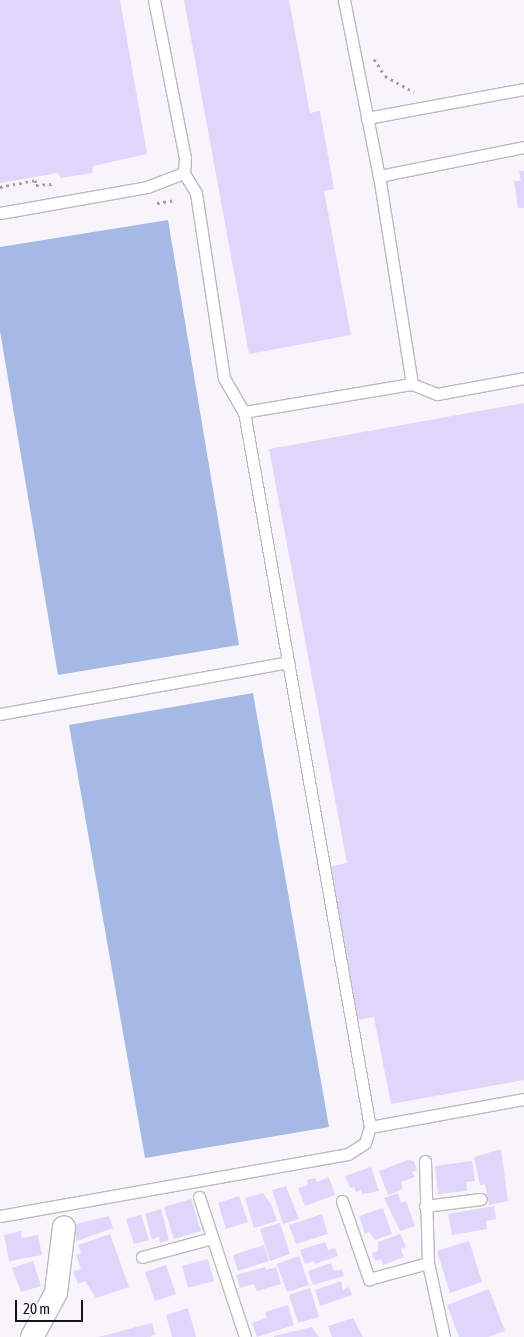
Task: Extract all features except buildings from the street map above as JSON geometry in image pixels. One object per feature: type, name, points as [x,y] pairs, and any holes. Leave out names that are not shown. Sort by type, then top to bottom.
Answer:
[{"type":"street","points":[[32,1337],[56,1293],[64,1227]]},
{"type":"lane","points":[[0,1216],[348,1154],[365,1143],[370,1127],[244,412],[224,378],[196,193],[184,173],[185,158],[154,0]]},
{"type":"lane","points":[[344,0],[379,176],[412,384]]},
{"type":"lane","points":[[367,118],[524,89]]},
{"type":"lane","points":[[379,176],[524,147]]},
{"type":"lane","points":[[0,213],[147,187],[184,173]]},
{"type":"lane","points":[[244,412],[412,384],[437,394],[524,378]]},
{"type":"lane","points":[[0,714],[288,662]]},
{"type":"lane","points":[[370,1127],[524,1099]]},
{"type":"lane","points":[[426,1161],[425,1206],[428,1263],[444,1337]]},
{"type":"lane","points":[[199,1197],[245,1337]]},
{"type":"lane","points":[[425,1206],[481,1200]]},
{"type":"lane","points":[[342,1201],[370,1279],[428,1263]]},
{"type":"lane","points":[[142,1257],[212,1238]]},
{"type":"path","points":[[372,55],[385,76],[415,92],[424,91]]},
{"type":"path","points":[[0,187],[35,180],[36,185],[53,184]]},
{"type":"water","points":[[168,220],[239,645],[58,675],[0,331],[0,247]]},
{"type":"water","points":[[253,693],[329,1127],[145,1158],[69,725]]}]
